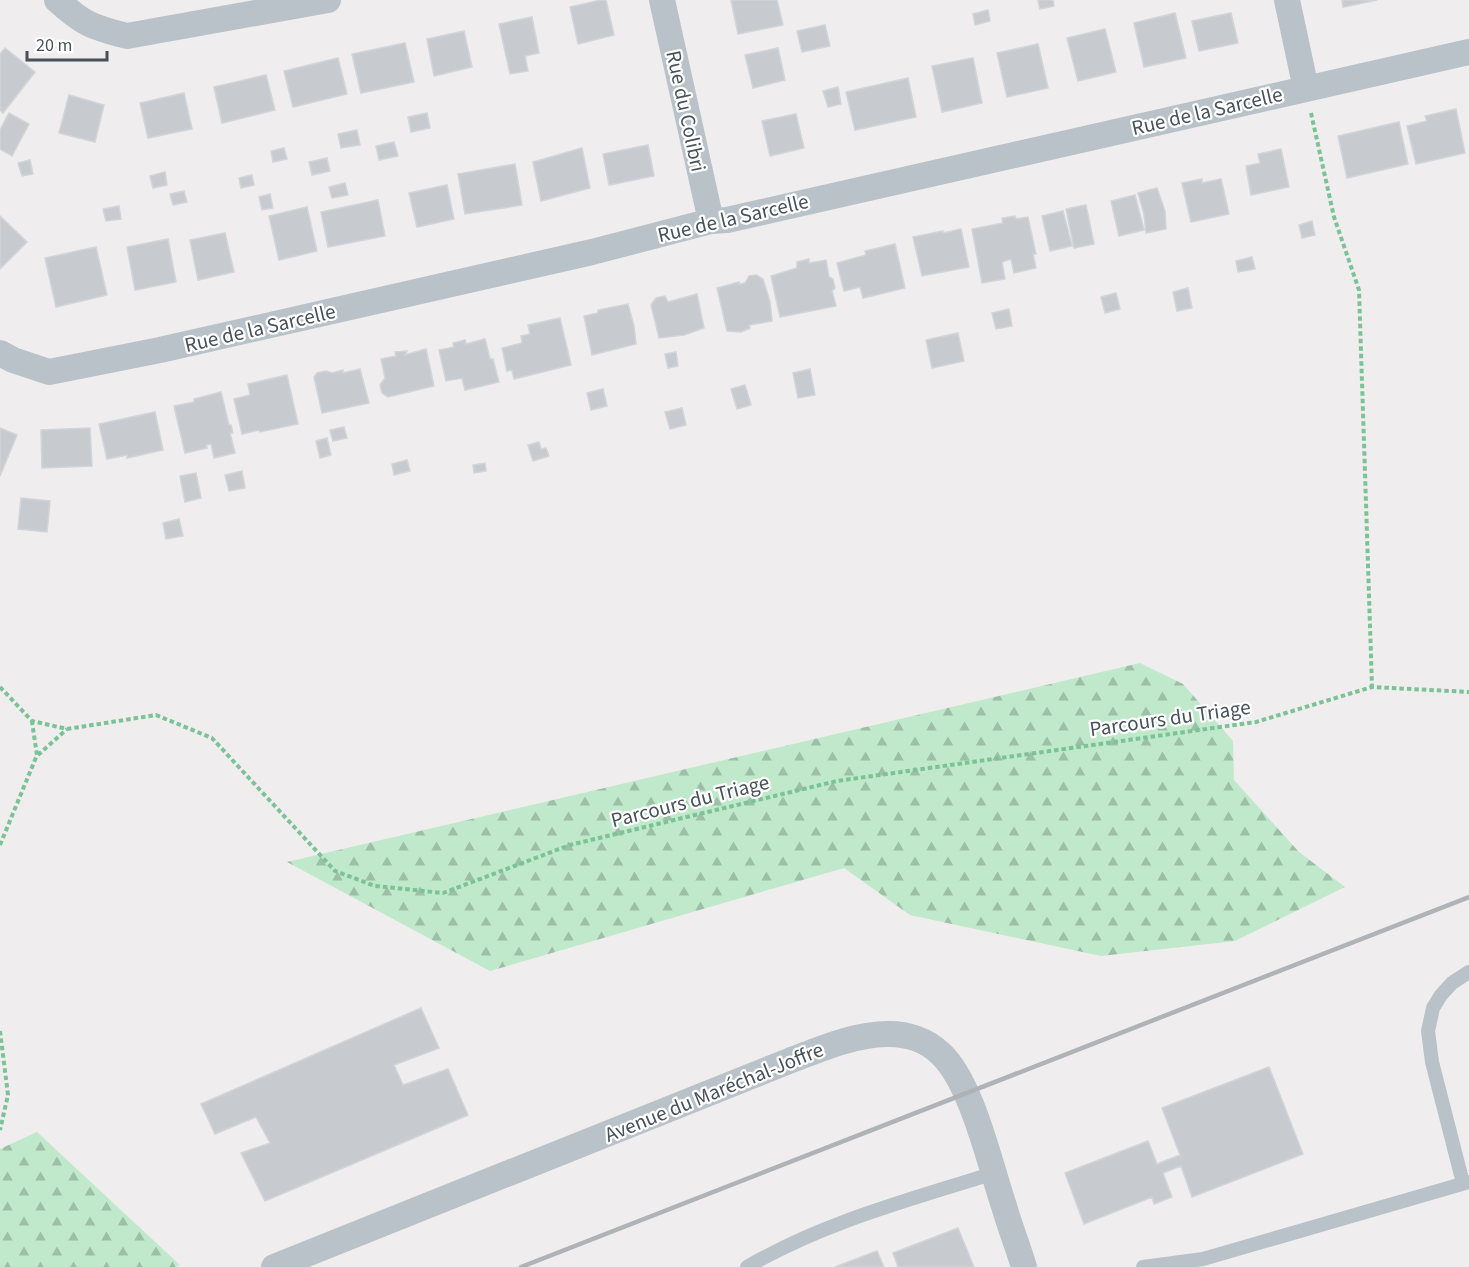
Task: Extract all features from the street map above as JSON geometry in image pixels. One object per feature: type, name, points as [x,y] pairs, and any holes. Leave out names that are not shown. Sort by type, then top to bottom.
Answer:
[{"type":"street","points":[[57,0],[78,20],[98,29],[127,36],[328,0]]},
{"type":"street","name":"Rue du Colibri","points":[[662,0],[711,221]]},
{"type":"street","points":[[1287,0],[1306,89]]},
{"type":"street","name":"Rue de la Sarcelle","points":[[0,353],[13,360],[49,372],[160,350],[592,252],[711,221],[751,214],[1469,52]]},
{"type":"street","name":"Avenue du Maréchal-Joffre","points":[[274,1267],[789,1061],[864,1036],[888,1034],[925,1042],[942,1054],[956,1074],[994,1173],[1024,1267]]},
{"type":"lane","points":[[1143,1267],[1203,1259],[1466,1182],[1432,1062],[1428,1031],[1433,1008],[1441,995],[1452,983],[1469,972]]},
{"type":"lane","points":[[747,1267],[813,1232],[856,1216],[994,1173]]},
{"type":"path","points":[[1306,89],[1334,218],[1359,290],[1372,687]]},
{"type":"path","points":[[0,687],[32,721],[37,755]]},
{"type":"path","name":"Parcours du Triage","points":[[32,721],[67,729],[156,715],[212,738],[335,871],[375,886],[443,893],[570,845],[837,781],[1256,722],[1372,687],[1469,692]]},
{"type":"path","points":[[0,845],[37,755],[67,729]]},
{"type":"path","points":[[0,1031],[8,1095],[0,1130]]},
{"type":"green space","points":[[1140,663],[1183,684],[1233,741],[1234,780],[1299,852],[1345,887],[1235,941],[1101,956],[910,915],[844,868],[490,971],[287,862]]},
{"type":"green space","points":[[37,1132],[180,1265],[175,1267],[0,1267],[0,1149]]},
{"type":"building","points":[[606,0],[614,35],[578,44],[570,7]]},
{"type":"building","points":[[731,0],[777,0],[783,25],[738,34]]},
{"type":"building","points":[[1038,0],[1053,0],[1054,6],[1040,9]]},
{"type":"building","points":[[1342,0],[1377,0],[1343,7]]},
{"type":"building","points":[[988,10],[990,21],[975,25],[973,14]]},
{"type":"building","points":[[1175,13],[1186,58],[1144,67],[1134,23]]},
{"type":"building","points":[[1231,13],[1238,43],[1199,51],[1192,21]]},
{"type":"building","points":[[532,17],[539,53],[525,56],[528,71],[510,74],[499,24]]},
{"type":"building","points":[[825,25],[830,46],[802,52],[797,31]]},
{"type":"building","points":[[1105,29],[1116,72],[1078,81],[1067,38]]},
{"type":"building","points":[[464,31],[472,67],[434,76],[427,39]]},
{"type":"building","points":[[405,43],[414,82],[361,93],[352,54]]},
{"type":"building","points":[[1038,44],[1048,88],[1007,97],[997,53]]},
{"type":"building","points":[[5,48],[35,72],[3,113],[0,110],[0,54]]},
{"type":"building","points":[[778,48],[785,80],[753,88],[745,55]]},
{"type":"building","points":[[338,58],[347,94],[293,107],[284,71]]},
{"type":"building","points":[[973,58],[982,103],[942,112],[932,66]]},
{"type":"building","points":[[266,75],[275,110],[222,123],[214,87]]},
{"type":"building","points":[[908,78],[916,117],[855,130],[846,92]]},
{"type":"building","points":[[838,87],[841,104],[828,107],[823,91]]},
{"type":"building","points":[[184,93],[192,129],[148,138],[140,103]]},
{"type":"building","points":[[69,95],[104,105],[95,142],[59,133]]},
{"type":"building","points":[[1456,109],[1465,153],[1416,164],[1407,126],[1427,121],[1425,116]]},
{"type":"building","points":[[9,113],[29,124],[12,156],[0,149],[0,130]]},
{"type":"building","points":[[427,113],[430,128],[411,132],[408,117]]},
{"type":"building","points":[[796,114],[804,148],[770,156],[762,121]]},
{"type":"building","points":[[1399,122],[1408,164],[1347,178],[1338,136]]},
{"type":"building","points":[[357,130],[360,145],[341,148],[338,134]]},
{"type":"building","points":[[394,142],[398,156],[379,160],[376,146]]},
{"type":"building","points":[[648,145],[654,176],[609,185],[603,154]]},
{"type":"building","points":[[284,148],[287,159],[273,162],[271,151]]},
{"type":"building","points":[[582,148],[590,188],[541,201],[533,162]]},
{"type":"building","points":[[1281,149],[1289,187],[1251,195],[1246,166],[1260,163],[1258,154]]},
{"type":"building","points":[[327,158],[330,171],[312,175],[309,162]]},
{"type":"building","points":[[30,160],[33,174],[22,176],[18,163]]},
{"type":"building","points":[[515,164],[522,205],[465,214],[458,174]]},
{"type":"building","points":[[165,172],[167,185],[153,188],[150,176]]},
{"type":"building","points":[[252,175],[254,185],[241,188],[239,178]]},
{"type":"building","points":[[1202,179],[1202,183],[1221,179],[1229,214],[1191,222],[1182,183]]},
{"type":"building","points":[[345,183],[348,195],[332,198],[329,187]]},
{"type":"building","points":[[447,185],[454,219],[417,227],[409,193]]},
{"type":"building","points":[[1157,188],[1165,211],[1166,229],[1146,233],[1138,193]]},
{"type":"building","points":[[184,191],[187,202],[173,205],[170,194]]},
{"type":"building","points":[[270,194],[273,208],[262,210],[259,197]]},
{"type":"building","points":[[1135,195],[1144,230],[1119,236],[1111,201]]},
{"type":"building","points":[[378,200],[385,236],[328,247],[321,212]]},
{"type":"building","points":[[1086,205],[1094,244],[1074,248],[1066,209]]},
{"type":"building","points":[[119,206],[121,219],[106,221],[103,209]]},
{"type":"building","points":[[307,207],[317,251],[279,260],[269,216]]},
{"type":"building","points":[[1063,211],[1072,246],[1050,251],[1042,216]]},
{"type":"building","points":[[0,216],[27,242],[0,269]]},
{"type":"building","points":[[1015,216],[1016,219],[1028,217],[1036,254],[1033,254],[1036,268],[1014,273],[1011,259],[1002,262],[1005,279],[982,283],[972,229],[1003,223],[1002,218]]},
{"type":"building","points":[[1312,221],[1315,235],[1302,238],[1299,225]]},
{"type":"building","points":[[961,229],[969,267],[922,276],[913,237]]},
{"type":"building","points":[[225,233],[234,272],[198,280],[190,240]]},
{"type":"building","points":[[168,239],[176,282],[135,290],[127,247]]},
{"type":"building","points":[[895,244],[905,288],[863,298],[860,287],[844,291],[837,263],[866,255],[865,251]]},
{"type":"building","points":[[96,247],[107,295],[56,307],[45,258]]},
{"type":"building","points":[[1252,257],[1255,269],[1238,272],[1236,261]]},
{"type":"building","points":[[809,259],[809,263],[826,260],[829,277],[833,279],[835,288],[832,291],[836,306],[780,317],[771,276],[797,268],[797,262]]},
{"type":"building","points":[[756,275],[763,279],[770,302],[772,321],[749,325],[750,328],[741,332],[727,331],[717,288],[739,282],[739,284],[745,283],[749,276]]},
{"type":"building","points":[[1188,288],[1192,308],[1177,311],[1173,292]]},
{"type":"building","points":[[1116,293],[1120,309],[1105,313],[1101,297]]},
{"type":"building","points":[[697,294],[704,328],[684,335],[659,338],[651,305],[656,298],[665,296],[668,302]]},
{"type":"building","points":[[628,304],[636,344],[592,355],[584,316],[598,313],[598,310]]},
{"type":"building","points":[[1009,309],[1012,326],[996,329],[992,313]]},
{"type":"building","points":[[560,318],[571,365],[514,379],[512,370],[507,371],[502,348],[522,343],[521,336],[530,334],[528,325]]},
{"type":"building","points":[[958,333],[964,361],[932,368],[926,340]]},
{"type":"building","points":[[485,339],[499,382],[465,390],[462,378],[446,381],[439,350],[454,347],[453,343],[465,340],[466,344]]},
{"type":"building","points":[[426,349],[434,386],[388,397],[382,393],[380,385],[385,378],[381,359],[396,356],[395,352],[407,351],[405,355]]},
{"type":"building","points":[[676,352],[678,366],[668,368],[665,354]]},
{"type":"building","points":[[360,369],[369,403],[322,413],[314,377],[317,373],[343,370],[343,373]]},
{"type":"building","points":[[810,369],[815,395],[798,398],[793,373]]},
{"type":"building","points":[[287,375],[298,424],[242,434],[234,399],[250,395],[248,384]]},
{"type":"building","points":[[745,385],[751,405],[737,409],[731,389]]},
{"type":"building","points":[[603,389],[607,406],[591,410],[587,393]]},
{"type":"building","points":[[221,392],[233,433],[230,433],[235,453],[214,458],[211,444],[206,445],[207,448],[185,453],[174,406],[194,402],[194,399]]},
{"type":"building","points":[[682,408],[686,425],[670,429],[665,412]]},
{"type":"building","points":[[155,412],[163,450],[127,458],[127,455],[107,459],[99,424]]},
{"type":"building","points":[[344,427],[347,438],[333,441],[330,430]]},
{"type":"building","points":[[0,428],[17,435],[0,476]]},
{"type":"building","points":[[90,428],[92,466],[42,468],[41,430]]},
{"type":"building","points":[[327,438],[331,455],[320,458],[316,441]]},
{"type":"building","points":[[539,442],[541,449],[546,448],[549,456],[533,461],[528,445]]},
{"type":"building","points":[[407,460],[410,471],[394,475],[392,464]]},
{"type":"building","points":[[485,463],[486,471],[474,473],[473,465]]},
{"type":"building","points":[[242,471],[245,488],[229,491],[225,475]]},
{"type":"building","points":[[196,473],[201,498],[185,502],[180,476]]},
{"type":"building","points":[[21,498],[50,501],[47,532],[18,529]]},
{"type":"building","points":[[179,519],[183,536],[166,539],[163,523]]},
{"type":"building","points":[[421,1008],[439,1048],[394,1065],[403,1085],[448,1069],[468,1115],[265,1201],[241,1153],[270,1143],[256,1117],[215,1134],[201,1104]]},
{"type":"building","points":[[1269,1067],[1303,1154],[1192,1197],[1181,1166],[1163,1173],[1172,1197],[1154,1204],[1152,1197],[1084,1224],[1065,1173],[1148,1141],[1157,1164],[1180,1155],[1162,1108]]},
{"type":"building","points":[[958,1228],[974,1267],[898,1267],[893,1253]]},
{"type":"building","points":[[877,1251],[884,1267],[835,1267]]},
{"type":"railway","points":[[521,1267],[1469,897]]}]
